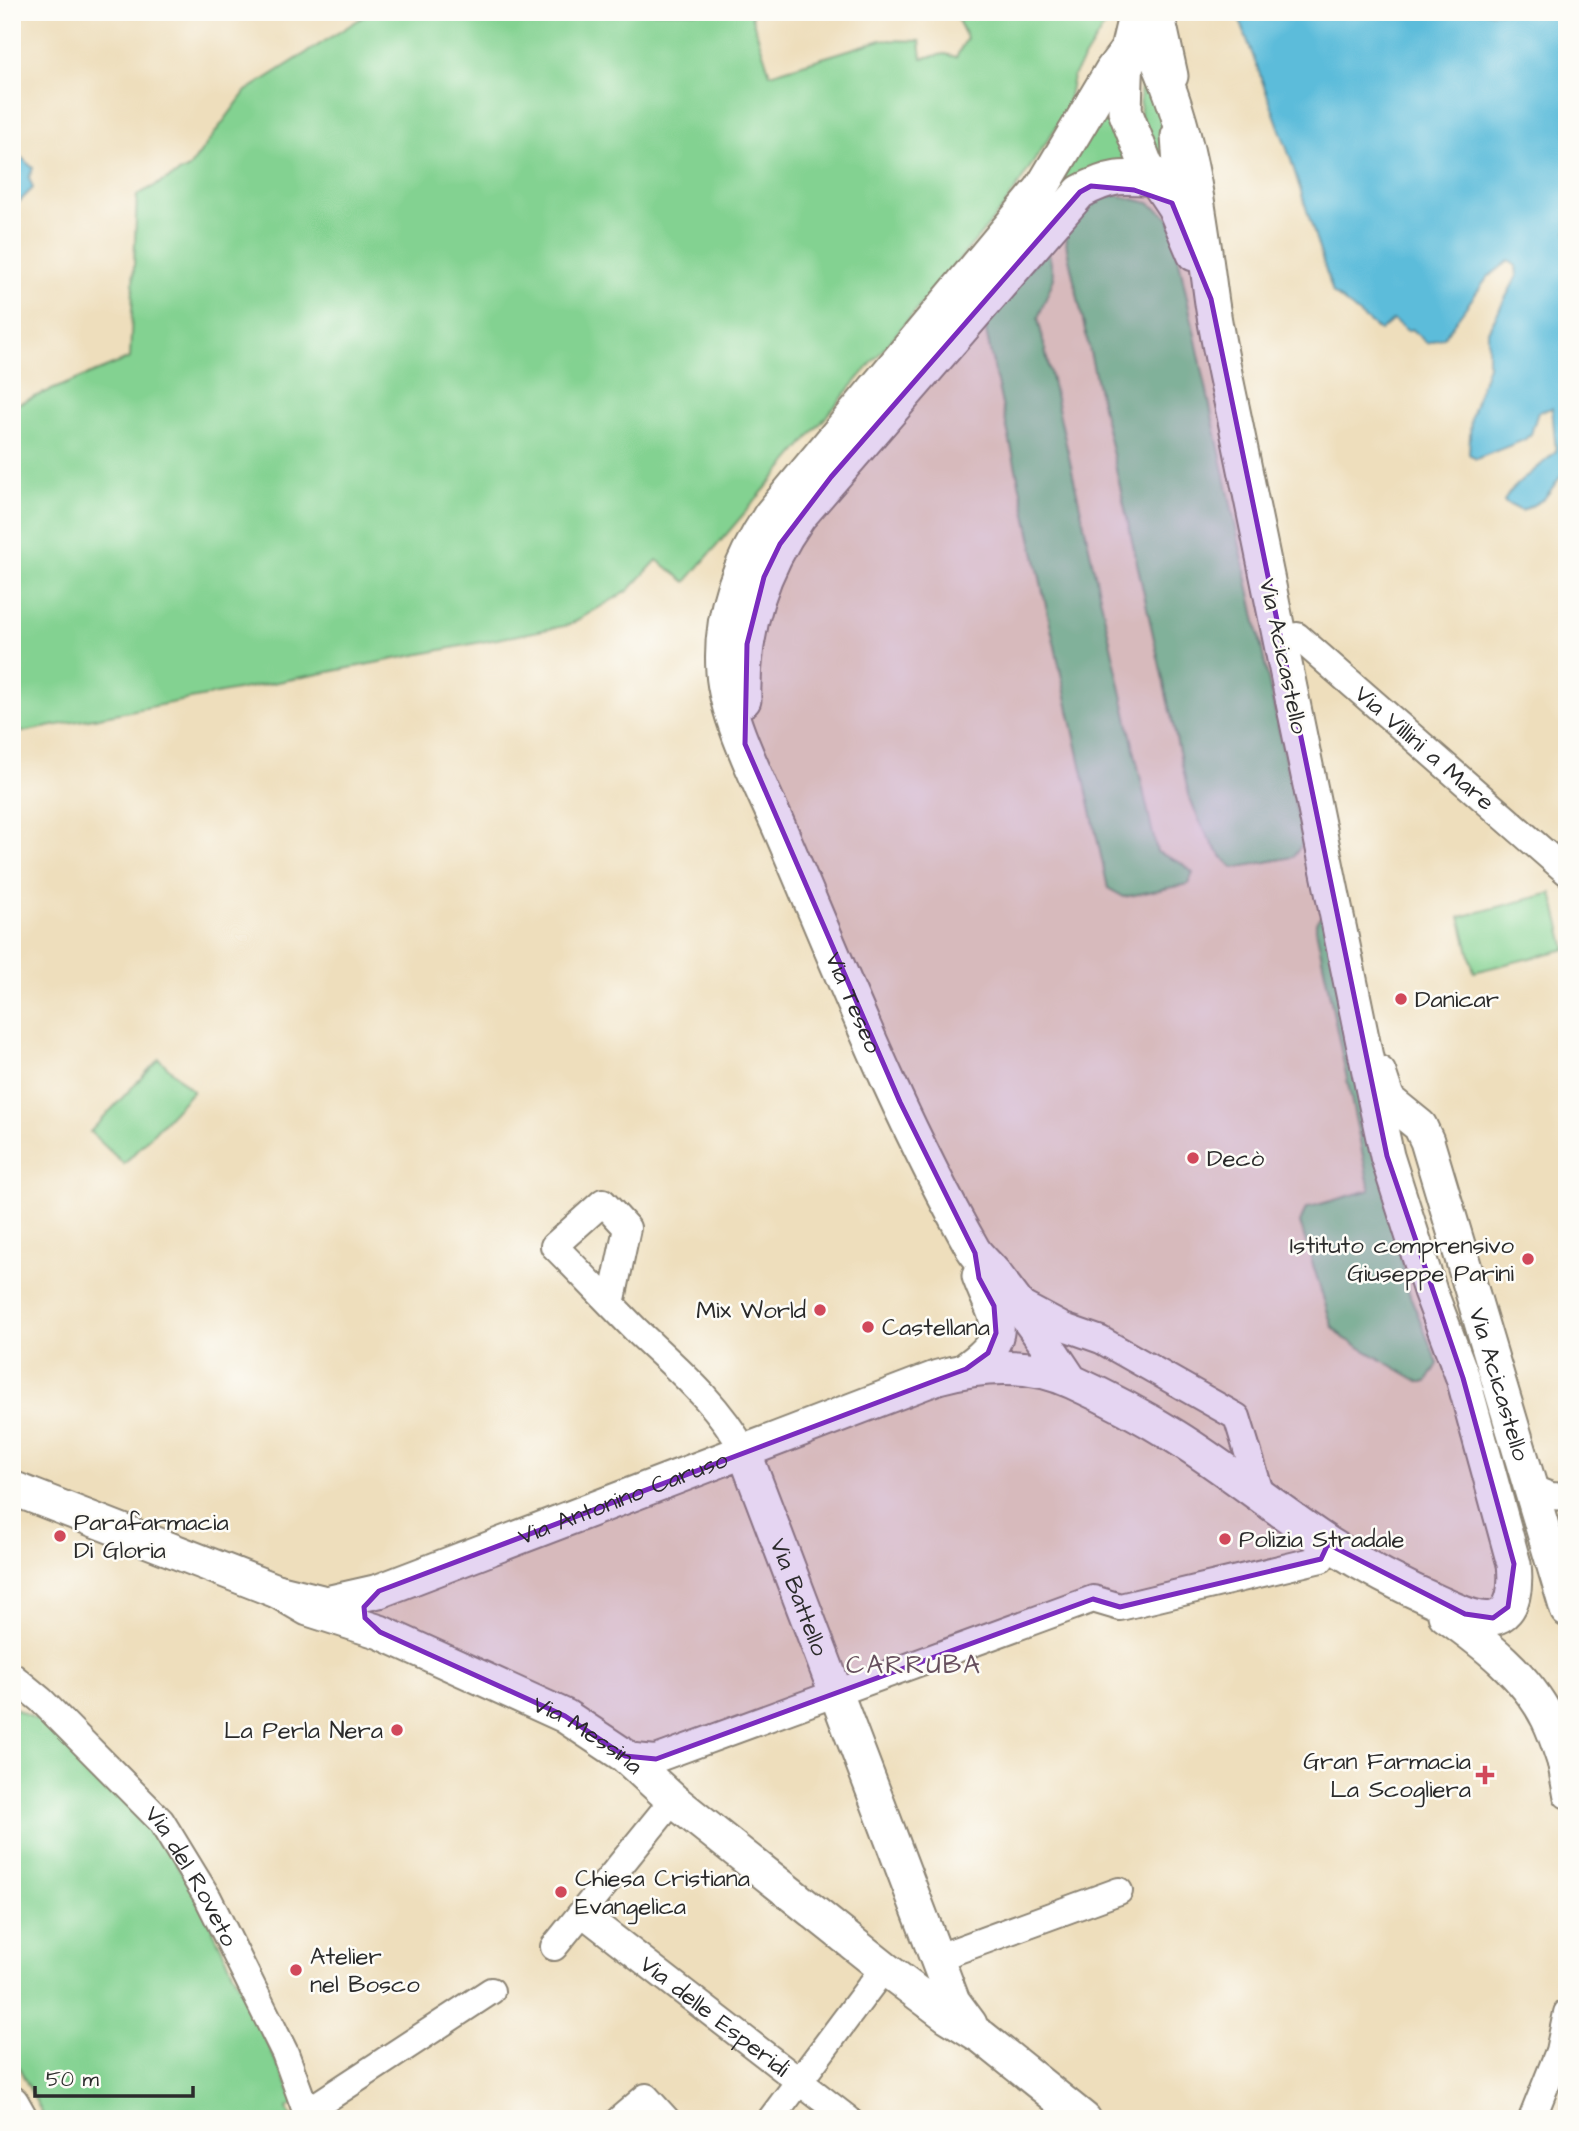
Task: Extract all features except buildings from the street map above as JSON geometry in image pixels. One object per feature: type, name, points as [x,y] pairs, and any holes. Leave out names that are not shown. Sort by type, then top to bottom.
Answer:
[{"type":"main road","points":[[1136,12],[1127,50],[1125,111],[1146,165],[1164,190],[1211,299]]},
{"type":"main road","points":[[745,744],[744,684],[747,644],[764,577],[780,544],[831,477],[1069,203],[1091,186],[1134,190],[1158,196],[1180,165],[1175,107],[1157,12]]},
{"type":"main road","points":[[1127,50],[1140,50],[1156,57],[1188,145],[1202,218],[1211,299]]},
{"type":"main road","name":"Via Teseo","points":[[975,1252],[900,1102],[813,908],[745,744],[725,685],[725,621],[748,548],[812,461],[973,275],[1041,189],[1112,70],[1127,50]]},
{"type":"main road","name":"Via Acicastello","points":[[1211,299],[1387,1156],[1473,1414],[1514,1564],[1514,1591],[1502,1615],[1483,1619],[1409,1590]]},
{"type":"main road","name":"Via Acicastello","points":[[1359,1012],[1388,1100],[1419,1126],[1444,1195],[1567,1610]]},
{"type":"main road","points":[[1414,1239],[1394,1139],[1402,1125],[1419,1126]]},
{"type":"main road","points":[[975,1252],[1071,1381]]},
{"type":"main road","points":[[966,1369],[988,1353],[996,1333],[994,1306],[979,1278],[975,1252]]},
{"type":"main road","points":[[966,1369],[1016,1367],[1071,1381],[1177,1437],[1328,1544],[1409,1590],[1491,1649],[1547,1717],[1562,1757]]},
{"type":"main road","name":"Via Antonino Caruso","points":[[276,1591],[326,1603],[379,1591],[938,1377],[966,1369]]},
{"type":"main road","name":"Via Battello","points":[[744,1451],[936,1958],[958,2009],[982,2037]]},
{"type":"main road","name":"Via Messina","points":[[12,1488],[276,1591],[308,1609],[380,1632],[565,1716],[640,1757],[673,1800],[884,1968],[948,2016],[982,2037],[1084,2119]]},
{"type":"main road","points":[[379,1591],[363,1607],[363,1612],[380,1632]]},
{"type":"main road","points":[[12,2103],[20,2119]]},
{"type":"street","name":"Via Villini a Mare","points":[[1280,639],[1297,636],[1567,872]]},
{"type":"street","name":"Via Battello","points":[[611,1304],[627,1228],[603,1202],[554,1246],[611,1304],[703,1394],[732,1430],[744,1451]]},
{"type":"street","points":[[1013,1300],[1064,1327],[1101,1340],[1237,1417],[1261,1495]]},
{"type":"street","points":[[1533,1489],[1551,1496],[1567,1497]]},
{"type":"street","points":[[640,1757],[834,1694],[1093,1599],[1120,1607],[1321,1559],[1328,1544]]},
{"type":"street","name":"Via del Roveto","points":[[12,1676],[41,1700],[161,1821],[208,1898],[285,2053],[308,2115]]},
{"type":"street","points":[[1562,1757],[1567,1795]]},
{"type":"street","points":[[554,1947],[673,1800]]},
{"type":"street","points":[[936,1958],[1119,1891]]},
{"type":"street","name":"Via delle Esperidi","points":[[582,1913],[848,2119]]},
{"type":"street","points":[[771,2119],[884,1968]]},
{"type":"street","points":[[308,2115],[491,1991]]},
{"type":"street","points":[[1532,2119],[1559,2051],[1567,2013]]},
{"type":"street","points":[[623,2117],[646,2097],[666,2119]]},
{"type":"highlighted area","points":[[1091,186],[1134,190],[1172,203],[1211,299],[1387,1156],[1463,1378],[1514,1564],[1508,1607],[1493,1618],[1465,1614],[1328,1544],[1321,1559],[1120,1607],[1093,1599],[656,1759],[625,1756],[565,1716],[380,1632],[365,1618],[364,1607],[379,1591],[966,1369],[988,1353],[996,1333],[994,1306],[979,1278],[975,1253],[900,1102],[745,744],[747,644],[764,577],[780,544],[831,477],[1080,192]]},
{"type":"green space","points":[[371,12],[750,12],[770,74],[881,40],[920,41],[922,58],[945,54],[956,57],[967,38],[954,12],[1113,12],[1073,76],[1066,112],[1004,207],[686,582],[657,560],[629,590],[569,625],[12,734],[12,406],[130,358],[137,195],[189,168],[246,91]]},
{"type":"green space","points":[[1140,61],[1147,61],[1175,156],[1167,167],[1141,139]]},
{"type":"green space","points":[[1118,85],[1142,170],[1060,195],[1055,190]]},
{"type":"green space","points":[[1116,195],[1149,203],[1170,218],[1303,843],[1293,857],[1234,868],[1219,853],[1207,835],[1189,796],[1067,249],[1065,228],[1094,199]]},
{"type":"green space","points":[[1048,249],[1054,278],[1038,318],[1157,852],[1183,864],[1193,873],[1188,884],[1124,897],[1108,888],[983,318]]},
{"type":"green space","points":[[1552,893],[1566,949],[1474,972],[1460,917]]},
{"type":"green space","points":[[1320,917],[1325,917],[1409,1293],[1438,1364],[1427,1382],[1420,1382],[1344,1338],[1332,1326],[1300,1223],[1306,1208],[1370,1190],[1316,929],[1316,922]]},
{"type":"green space","points":[[159,1059],[193,1091],[124,1164],[90,1132]]},
{"type":"green space","points":[[12,1707],[45,1724],[51,1721],[160,1837],[199,1901],[296,2103],[287,2108],[291,2118],[299,2116],[299,2119],[45,2119],[12,2054],[12,1839],[19,1831],[12,1824]]},
{"type":"water","points":[[1237,12],[1567,12],[1567,468],[1544,499],[1522,511],[1504,502],[1519,483],[1556,451],[1552,408],[1538,412],[1531,434],[1524,440],[1476,459],[1469,454],[1471,417],[1488,365],[1488,331],[1517,276],[1516,266],[1509,261],[1488,277],[1444,337],[1427,343],[1411,329],[1408,331],[1393,320],[1380,331],[1333,293],[1290,157]]},
{"type":"water","points":[[12,149],[33,168],[29,178],[33,188],[12,209]]},
{"type":"place","name":"Danicar","points":[[1401,999]]},
{"type":"place","name":"Decò","points":[[1193,1158]]},
{"type":"place","name":"Istituto comprensivo Giuseppe Parini","points":[[1528,1259]]},
{"type":"place","name":"Mix World","points":[[820,1310]]},
{"type":"place","name":"Castellana","points":[[868,1327]]},
{"type":"place","name":"Parafarmacia Di Gloria","points":[[60,1536]]},
{"type":"place","name":"Polizia Stradale","points":[[1225,1539]]},
{"type":"place","name":"La Perla Nera","points":[[397,1730]]},
{"type":"place","name":"Gran Farmacia La Scogliera","points":[[1485,1775]]},
{"type":"place","name":"Chiesa Cristiana Evangelica","points":[[561,1892]]},
{"type":"place","name":"Atelier nel Bosco","points":[[296,1970]]},
{"type":"district","name":"CARRUBA","points":[[914,1664]]}]
